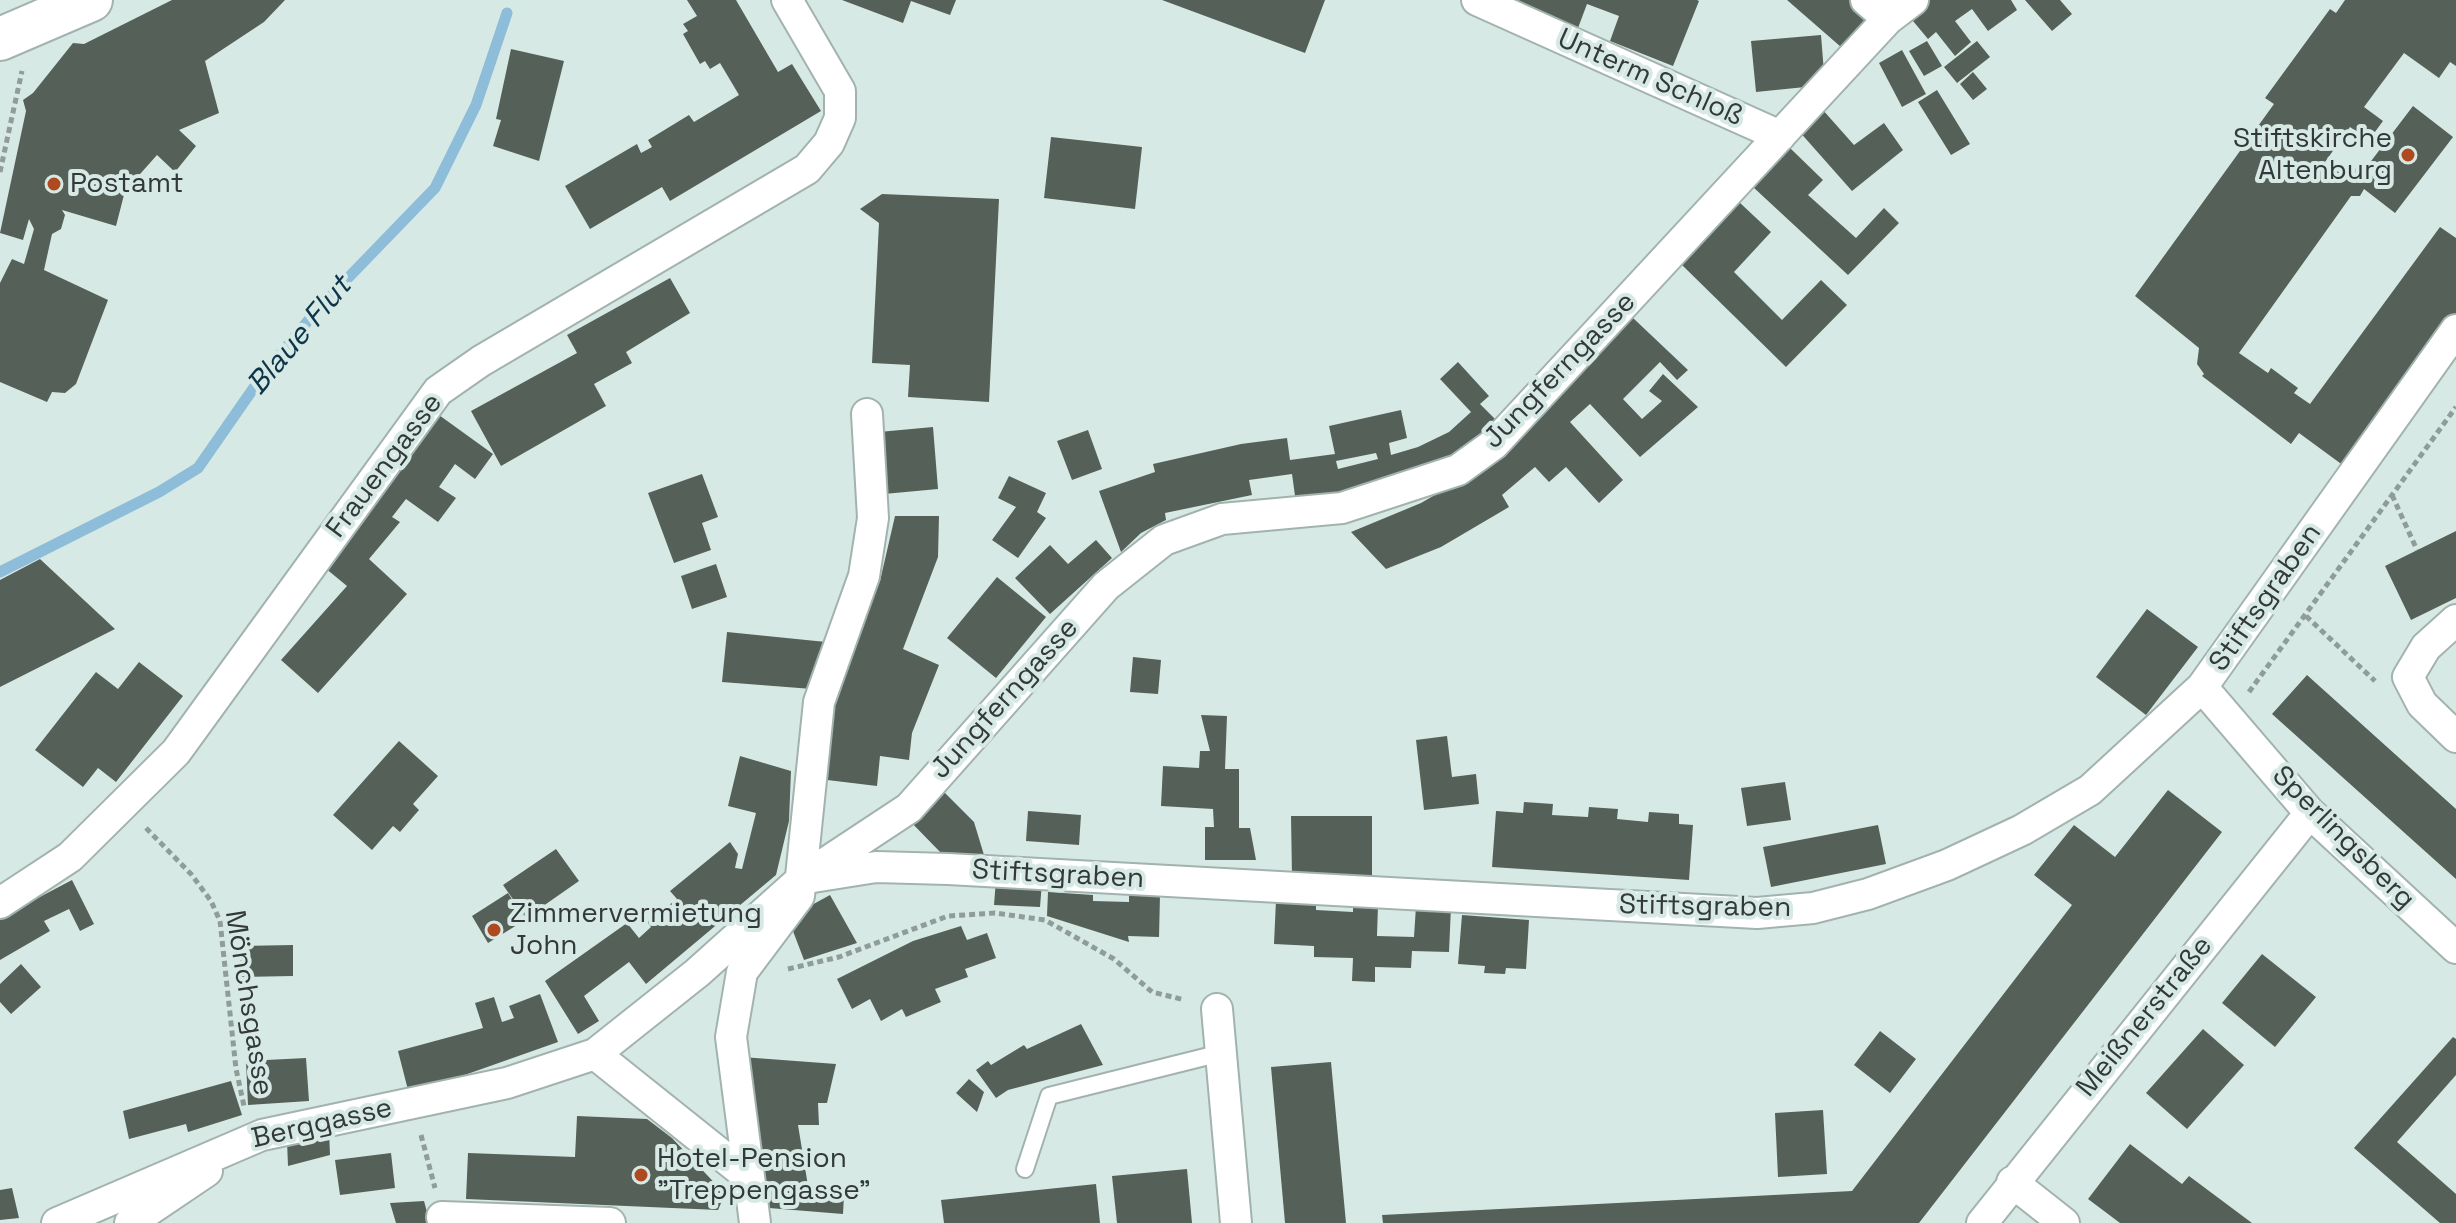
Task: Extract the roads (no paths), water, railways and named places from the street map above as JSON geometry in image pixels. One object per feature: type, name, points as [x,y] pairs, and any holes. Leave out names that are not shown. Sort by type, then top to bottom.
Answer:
[{"type":"street","points":[[11,55],[91,0]]},
{"type":"street","name":"Frauengasse","points":[[0,903],[70,857],[176,752],[438,391],[481,361],[807,169],[829,143],[840,118],[840,91],[829,67],[787,0]]},
{"type":"street","name":"Unterm Schloß","points":[[1477,0],[1780,136]]},
{"type":"street","name":"Jungferngasse","points":[[803,878],[909,808],[1106,586],[1164,540],[1222,519],[1342,508],[1458,470],[1494,444],[1780,136],[1877,10],[1913,0]]},
{"type":"street","name":"Stiftsgraben","points":[[803,878],[876,867],[948,869],[1757,913],[1813,908],[1868,894],[1947,865],[2022,830],[2090,790],[2202,687],[2456,330]]},
{"type":"street","points":[[755,1223],[731,1037],[742,972],[799,896],[803,878],[819,702],[864,576],[873,518],[867,414]]},
{"type":"street","points":[[2456,620],[2426,647],[2408,677],[2422,704],[2456,737]]},
{"type":"street","name":"Sperlingsberg","points":[[2202,687],[2310,813],[2456,948]]},
{"type":"street","name":"Meißnerstraße","points":[[1982,1223],[2310,813]]},
{"type":"street","name":"Berggasse","points":[[57,1223],[251,1139],[507,1083],[595,1054],[697,973],[803,878]]},
{"type":"street","points":[[1217,1009],[1236,1223]]},
{"type":"street","points":[[595,1054],[749,1177]]},
{"type":"street","points":[[130,1223],[251,1139]]},
{"type":"street","points":[[2012,1182],[2064,1223]]},
{"type":"street","points":[[442,1217],[610,1223]]},
{"type":"lane","points":[[1025,1169],[1049,1096],[1221,1053]]},
{"type":"waterway","name":"Blaue Flut","points":[[0,572],[159,492],[198,468],[262,376],[317,310],[435,188],[476,105],[507,13]]},
{"type":"place","name":"Stiftskirche Altenburg","points":[[2408,155]]},
{"type":"place","name":"Postamt","points":[[54,184]]},
{"type":"place","name":"Zimmervermietung John","points":[[494,930]]},
{"type":"place","name":"Hotel-Pension \"Treppengasse\"","points":[[641,1175]]}]
